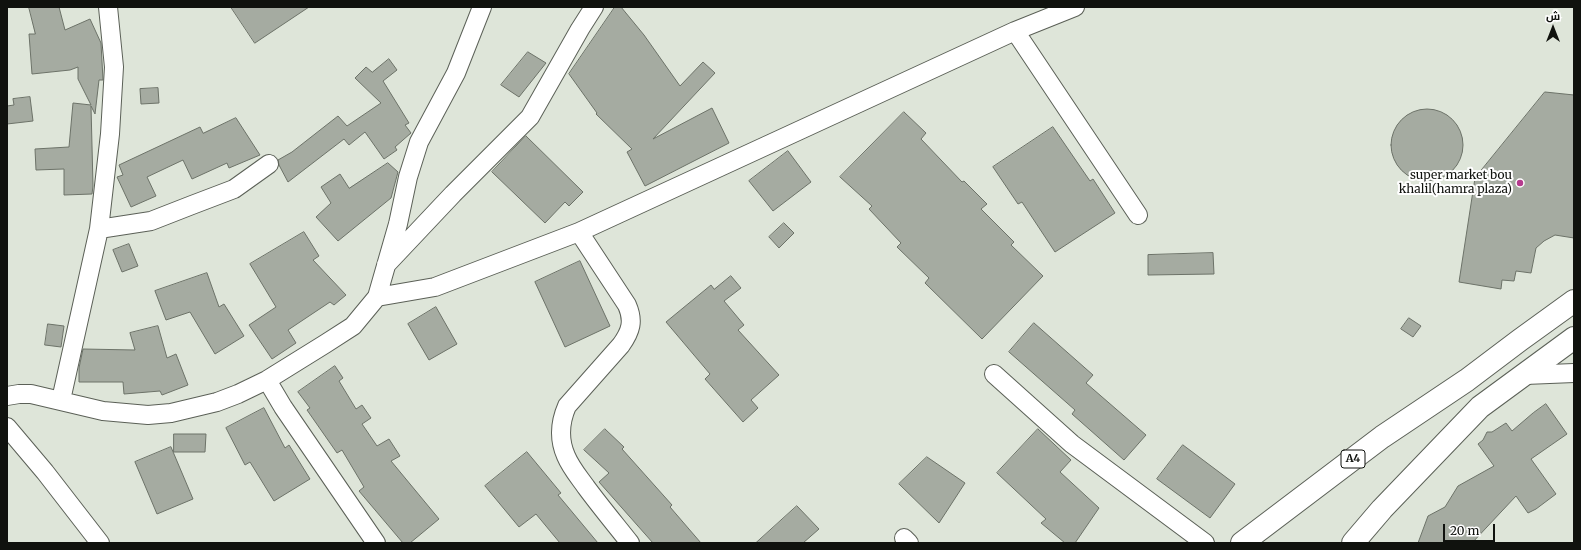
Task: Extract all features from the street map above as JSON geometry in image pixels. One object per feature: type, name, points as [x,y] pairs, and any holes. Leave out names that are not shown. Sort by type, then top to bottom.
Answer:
[{"type":"highway","name":"A4","points":[[1244,542],[1382,437],[1467,380],[1574,301]]},
{"type":"highway","points":[[1353,543],[1382,509],[1480,407],[1574,338]]},
{"type":"highway","points":[[1244,542],[1273,543]]},
{"type":"street","points":[[61,400],[99,229],[110,134],[114,67],[108,7]]},
{"type":"street","points":[[7,396],[32,394],[103,411],[148,415],[172,412],[217,402],[238,394],[267,380],[352,326],[377,297],[398,224],[408,177],[419,142],[456,73],[482,7]]},
{"type":"street","points":[[386,265],[453,194],[530,117],[594,7]]},
{"type":"street","points":[[377,297],[435,287],[579,232],[1015,31],[1075,7]]},
{"type":"street","points":[[1015,31],[1138,215]]},
{"type":"street","points":[[99,229],[151,220],[234,189],[269,164]]},
{"type":"street","points":[[579,232],[626,305],[631,314],[631,323],[628,335],[622,346],[567,406],[562,416],[562,442],[566,456],[573,470],[630,543]]},
{"type":"street","points":[[1525,374],[1574,373]]},
{"type":"street","points":[[994,374],[1072,444],[1205,543]]},
{"type":"street","points":[[267,380],[283,407],[376,543]]},
{"type":"street","points":[[7,427],[45,472],[100,543]]},
{"type":"building","points":[[29,7],[59,7],[65,30],[90,19],[101,43],[103,80],[99,80],[95,114],[91,106],[92,194],[64,195],[64,169],[36,170],[35,149],[69,147],[73,103],[91,105],[78,79],[78,67],[70,70],[32,74],[29,34],[35,34]]},
{"type":"building","points":[[231,7],[309,7],[255,43]]},
{"type":"building","points":[[615,7],[621,7],[644,35],[680,86],[703,62],[715,73],[653,139],[712,108],[729,143],[645,186],[627,152],[632,149],[596,114],[597,113],[569,74]]},
{"type":"building","points":[[528,52],[546,63],[519,97],[501,85]]},
{"type":"building","points":[[389,59],[397,70],[383,81],[409,123],[405,125],[411,133],[395,147],[397,150],[384,159],[365,132],[349,145],[344,139],[288,182],[278,160],[292,152],[338,116],[347,126],[381,103],[355,78],[366,67],[372,72]]},
{"type":"building","points":[[158,88],[159,103],[141,104],[140,89]]},
{"type":"building","points":[[1545,92],[1574,95],[1574,238],[1555,235],[1544,241],[1536,248],[1531,273],[1516,271],[1514,281],[1502,280],[1501,289],[1459,282],[1475,178]]},
{"type":"building","points":[[30,97],[33,121],[7,124],[7,106],[14,105],[13,99]]},
{"type":"building","points":[[1427,109],[1447,115],[1457,125],[1463,145],[1457,165],[1447,175],[1427,181],[1407,175],[1397,165],[1391,145],[1397,125],[1407,115]]},
{"type":"building","points":[[904,112],[926,133],[921,139],[962,182],[964,181],[987,204],[981,209],[1014,242],[1011,245],[1043,276],[982,339],[925,283],[929,278],[897,247],[901,243],[869,209],[872,206],[840,177]]},
{"type":"building","points":[[236,118],[260,155],[229,168],[227,163],[192,179],[183,160],[147,177],[156,196],[131,207],[117,177],[123,175],[119,165],[200,127],[203,133]]},
{"type":"building","points":[[1053,127],[1090,181],[1093,179],[1115,213],[1055,252],[1022,202],[1018,204],[993,167]]},
{"type":"building","points":[[526,136],[583,192],[569,206],[565,202],[545,223],[492,172]]},
{"type":"building","points":[[788,151],[811,182],[773,211],[749,181]]},
{"type":"building","points":[[388,163],[398,172],[391,198],[338,241],[316,217],[331,203],[321,187],[340,174],[349,188]]},
{"type":"building","points":[[784,223],[794,233],[779,248],[769,237]]},
{"type":"building","points":[[304,232],[319,256],[313,260],[346,295],[334,305],[330,302],[288,330],[296,343],[272,359],[249,325],[276,307],[250,264]]},
{"type":"building","points":[[129,244],[138,266],[122,272],[113,250]]},
{"type":"building","points":[[1213,253],[1214,274],[1148,275],[1148,255]]},
{"type":"building","points":[[580,261],[610,326],[565,347],[535,282]]},
{"type":"building","points":[[207,273],[219,307],[224,304],[244,336],[215,354],[190,312],[166,320],[155,291]]},
{"type":"building","points":[[731,276],[741,288],[724,301],[744,325],[738,330],[779,375],[751,400],[758,408],[743,422],[705,379],[710,374],[666,322],[711,285],[714,289]]},
{"type":"building","points":[[436,307],[457,344],[429,360],[408,324]]},
{"type":"building","points":[[1409,318],[1421,326],[1413,337],[1401,329]]},
{"type":"building","points":[[1034,323],[1093,375],[1086,383],[1146,435],[1124,460],[1072,414],[1075,410],[1009,352]]},
{"type":"building","points":[[48,324],[64,326],[61,347],[45,345]]},
{"type":"building","points":[[158,326],[167,358],[176,354],[188,385],[162,395],[160,391],[124,394],[123,382],[79,382],[79,368],[83,349],[135,350],[130,333]]},
{"type":"building","points":[[335,366],[343,378],[339,381],[356,409],[362,405],[371,418],[362,424],[377,446],[389,439],[400,456],[391,461],[439,519],[410,543],[403,543],[359,491],[364,487],[342,450],[337,453],[307,410],[310,408],[298,392]]},
{"type":"building","points":[[1546,404],[1567,434],[1531,459],[1556,494],[1528,513],[1516,496],[1472,543],[1418,543],[1428,516],[1445,507],[1458,486],[1494,466],[1478,444],[1483,440],[1487,432],[1492,432],[1506,423],[1512,431]]},
{"type":"building","points":[[264,408],[285,448],[289,445],[310,479],[274,501],[250,462],[245,465],[226,428]]},
{"type":"building","points":[[605,429],[624,447],[622,449],[672,505],[670,507],[701,543],[653,543],[599,482],[609,473],[584,450]]},
{"type":"building","points":[[1038,429],[1071,460],[1060,472],[1099,508],[1075,543],[1065,543],[1041,523],[1046,519],[997,473]]},
{"type":"building","points":[[174,434],[206,434],[205,452],[174,452]]},
{"type":"building","points":[[1183,445],[1235,484],[1210,518],[1157,479]]},
{"type":"building","points":[[171,447],[193,499],[157,514],[135,462]]},
{"type":"building","points":[[527,452],[561,493],[558,495],[598,543],[560,543],[536,514],[519,527],[485,486]]},
{"type":"building","points":[[927,457],[965,483],[939,523],[899,484]]},
{"type":"building","points":[[797,506],[819,529],[803,543],[756,543]]},
{"type":"place","name":"super market bou khalil(hamra plaza)","points":[[1520,183]]}]
